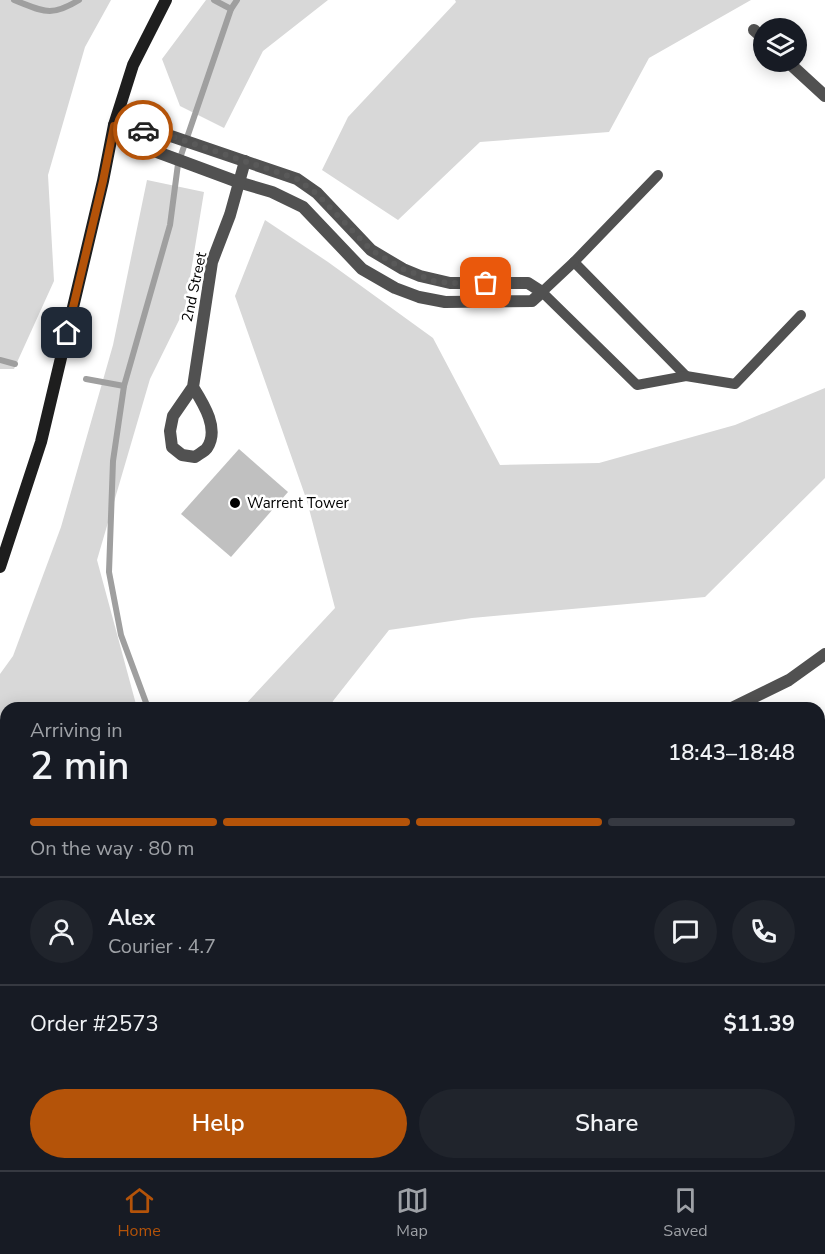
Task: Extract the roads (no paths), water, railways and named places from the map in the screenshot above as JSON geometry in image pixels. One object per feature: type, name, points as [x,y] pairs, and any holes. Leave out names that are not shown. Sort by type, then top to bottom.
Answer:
[{"type":"main road","points":[[0,567],[41,442],[114,126],[133,65],[166,0]]},
{"type":"street","points":[[799,72],[825,96]]},
{"type":"street","points":[[114,126],[162,133],[297,179],[317,194],[371,250],[403,269],[434,281],[528,283],[542,292],[532,301],[445,302],[403,291],[362,269],[303,207],[272,192],[149,149],[114,126]]},
{"type":"street","name":"2nd Street","points":[[193,387],[210,422],[211,437],[207,449],[195,457],[182,455],[172,447],[170,431],[173,416],[193,387],[212,261],[230,215],[245,161]]},
{"type":"street","points":[[744,702],[789,680],[825,654]]},
{"type":"lane","points":[[658,175],[542,292],[637,385],[686,376],[735,384],[801,315]]},
{"type":"lane","points":[[574,262],[686,376]]},
{"type":"waterway","points":[[14,0],[46,11],[61,9],[79,0]]},
{"type":"waterway","points":[[214,0],[231,9]]},
{"type":"waterway","points":[[146,702],[121,635],[109,572],[113,461],[124,386],[170,225],[178,164],[231,9],[237,0]]},
{"type":"waterway","points":[[0,360],[15,364]]},
{"type":"waterway","points":[[86,379],[124,386]]},
{"type":"place","name":"Warrent Tower","points":[[235,503]]}]
